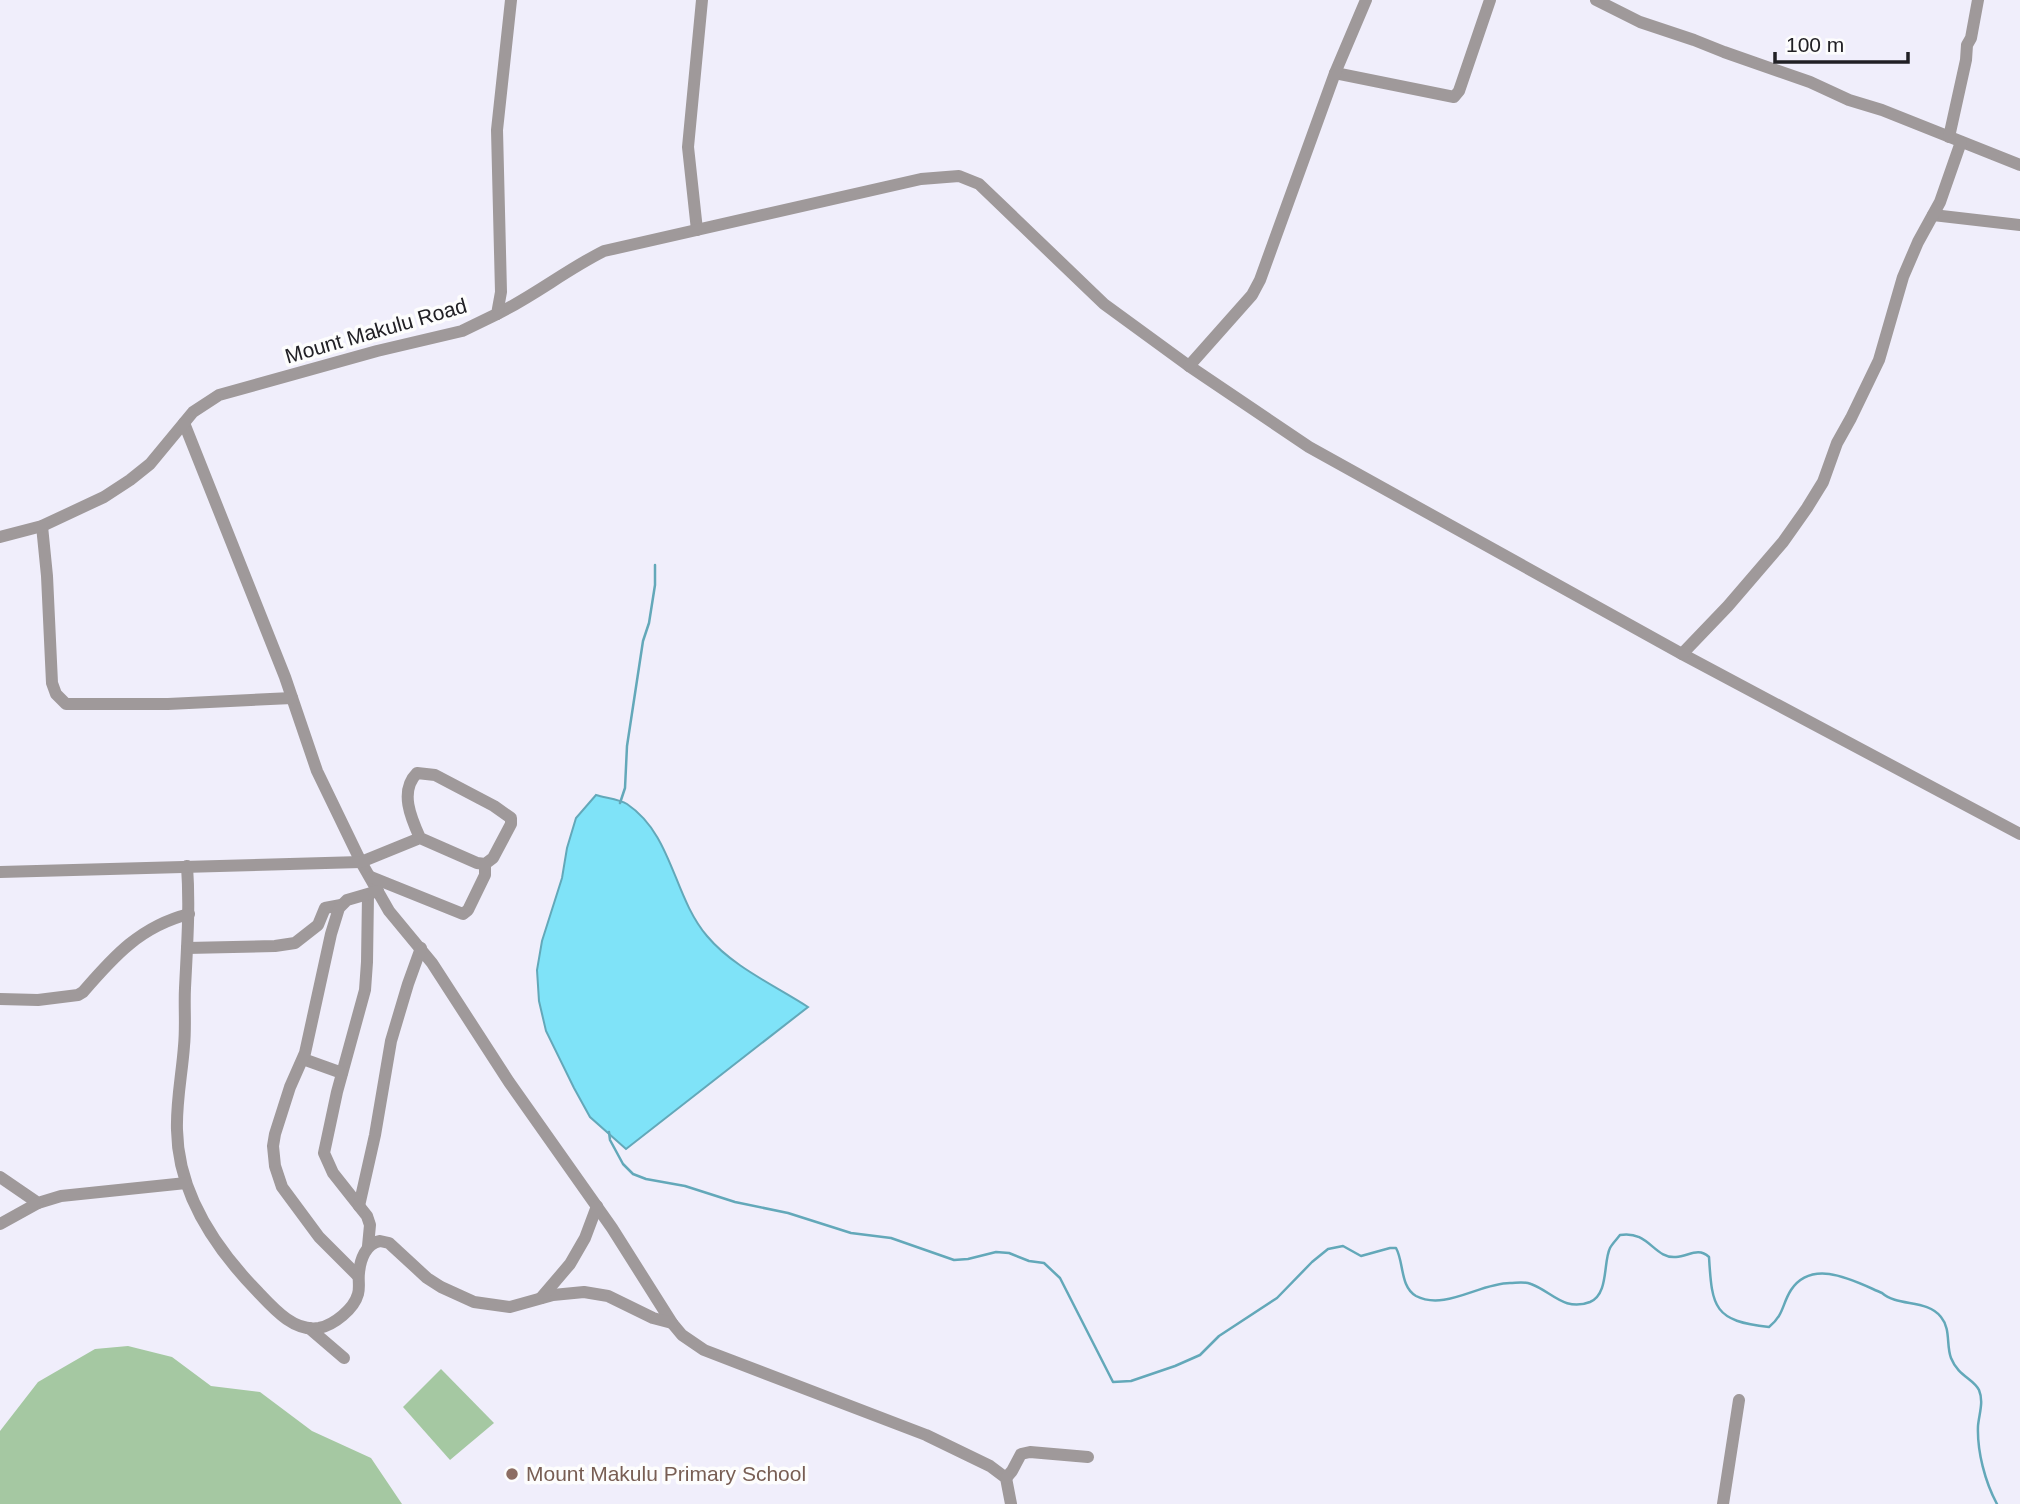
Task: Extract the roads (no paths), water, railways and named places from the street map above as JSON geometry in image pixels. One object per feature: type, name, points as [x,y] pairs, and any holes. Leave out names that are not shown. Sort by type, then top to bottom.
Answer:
[{"type":"street","name":"Mount Makulu Road","points":[[0,537],[42,526],[104,497],[150,464],[194,412],[219,395],[462,331],[496,314],[501,292],[497,130],[511,0]]},
{"type":"street","points":[[697,230],[688,147],[702,0]]},
{"type":"street","points":[[1189,366],[1252,295],[1261,279],[1335,73],[1366,0]]},
{"type":"street","points":[[1335,73],[1454,97],[1460,91],[1490,0]]},
{"type":"street","points":[[1596,0],[1640,22],[1811,82],[2020,165]]},
{"type":"street","points":[[1682,654],[1783,542],[1807,508],[1823,482],[1837,443],[1879,360],[1903,277],[1933,215],[1955,139],[1967,45],[1971,38],[1978,0]]},
{"type":"street","points":[[496,314],[524,301],[604,251],[921,179],[959,176],[979,184],[1104,304],[1189,366],[1309,447],[1682,654],[2020,834]]},
{"type":"street","points":[[1933,215],[2020,225]]},
{"type":"street","points":[[184,423],[292,698],[317,771],[370,877],[373,893],[365,990],[324,1153],[332,1173],[369,1220],[374,1243],[357,1271],[357,1298],[345,1312],[320,1328],[294,1325],[252,1286],[204,1223],[186,1183],[178,1149],[177,1115],[185,1042],[189,914],[187,866]]},
{"type":"street","points":[[42,526],[52,683],[56,694],[66,704],[168,704],[292,698]]},
{"type":"street","points":[[421,772],[435,775],[509,816],[511,824],[493,858],[485,864],[420,838],[410,812],[408,791],[414,775],[421,772]]},
{"type":"street","points":[[0,872],[362,862],[420,838]]},
{"type":"street","points":[[370,877],[463,914],[468,910],[485,875],[485,864]]},
{"type":"street","points":[[187,948],[295,943],[318,925],[325,908],[373,893]]},
{"type":"street","points":[[373,893],[421,948],[682,1335],[704,1350],[926,1435],[990,1466],[1006,1478],[1011,1504]]},
{"type":"street","points":[[341,905],[331,934],[303,1059],[290,1087],[273,1146],[275,1166],[282,1187],[311,1228],[357,1271]]},
{"type":"street","points":[[0,999],[38,1000],[78,995],[108,962],[140,936],[160,923],[189,914]]},
{"type":"street","points":[[359,1206],[375,1135],[391,1041],[421,948]]},
{"type":"street","points":[[303,1059],[342,1073]]},
{"type":"street","points":[[0,1177],[38,1203]]},
{"type":"street","points":[[0,1224],[38,1203],[61,1196],[186,1183]]},
{"type":"street","points":[[540,1298],[570,1264],[585,1238],[597,1206]]},
{"type":"street","points":[[374,1243],[389,1243],[427,1278],[454,1295],[474,1301],[510,1307],[568,1292],[599,1293],[653,1318],[672,1323]]},
{"type":"street","points":[[309,1328],[344,1358]]},
{"type":"street","points":[[1723,1504],[1739,1400]]},
{"type":"street","points":[[1006,1478],[1021,1454],[1030,1452],[1088,1457]]},
{"type":"water","points":[[596,795],[624,802],[642,817],[654,832],[696,920],[717,947],[741,966],[808,1007],[626,1149],[590,1117],[546,1031],[539,1001],[537,970],[542,941],[562,878],[567,848],[576,818]]},
{"type":"waterway","points":[[620,803],[625,788],[627,746],[643,641],[655,585],[655,565]]},
{"type":"waterway","points":[[609,1132],[610,1140],[623,1164],[633,1174],[646,1179],[685,1186],[735,1202],[788,1213],[851,1233],[891,1238],[954,1260],[996,1252],[1044,1263],[1060,1278],[1113,1382],[1131,1381],[1200,1355],[1219,1336],[1277,1298],[1328,1249],[1343,1246],[1361,1256],[1396,1248],[1407,1287],[1416,1296],[1427,1300],[1451,1298],[1499,1284],[1523,1282],[1538,1287],[1565,1303],[1581,1304],[1590,1302],[1600,1292],[1610,1248],[1620,1235],[1630,1235],[1645,1240],[1668,1256],[1697,1252],[1705,1254],[1709,1257],[1712,1289],[1720,1309],[1737,1321],[1769,1327],[1800,1280],[1811,1275],[1835,1275],[1896,1300],[1928,1308],[1941,1317],[1946,1327],[1954,1364],[1979,1390],[1980,1456],[1997,1504]]},
{"type":"place","name":"Mount Makulu Primary School","points":[[512,1474]]}]
